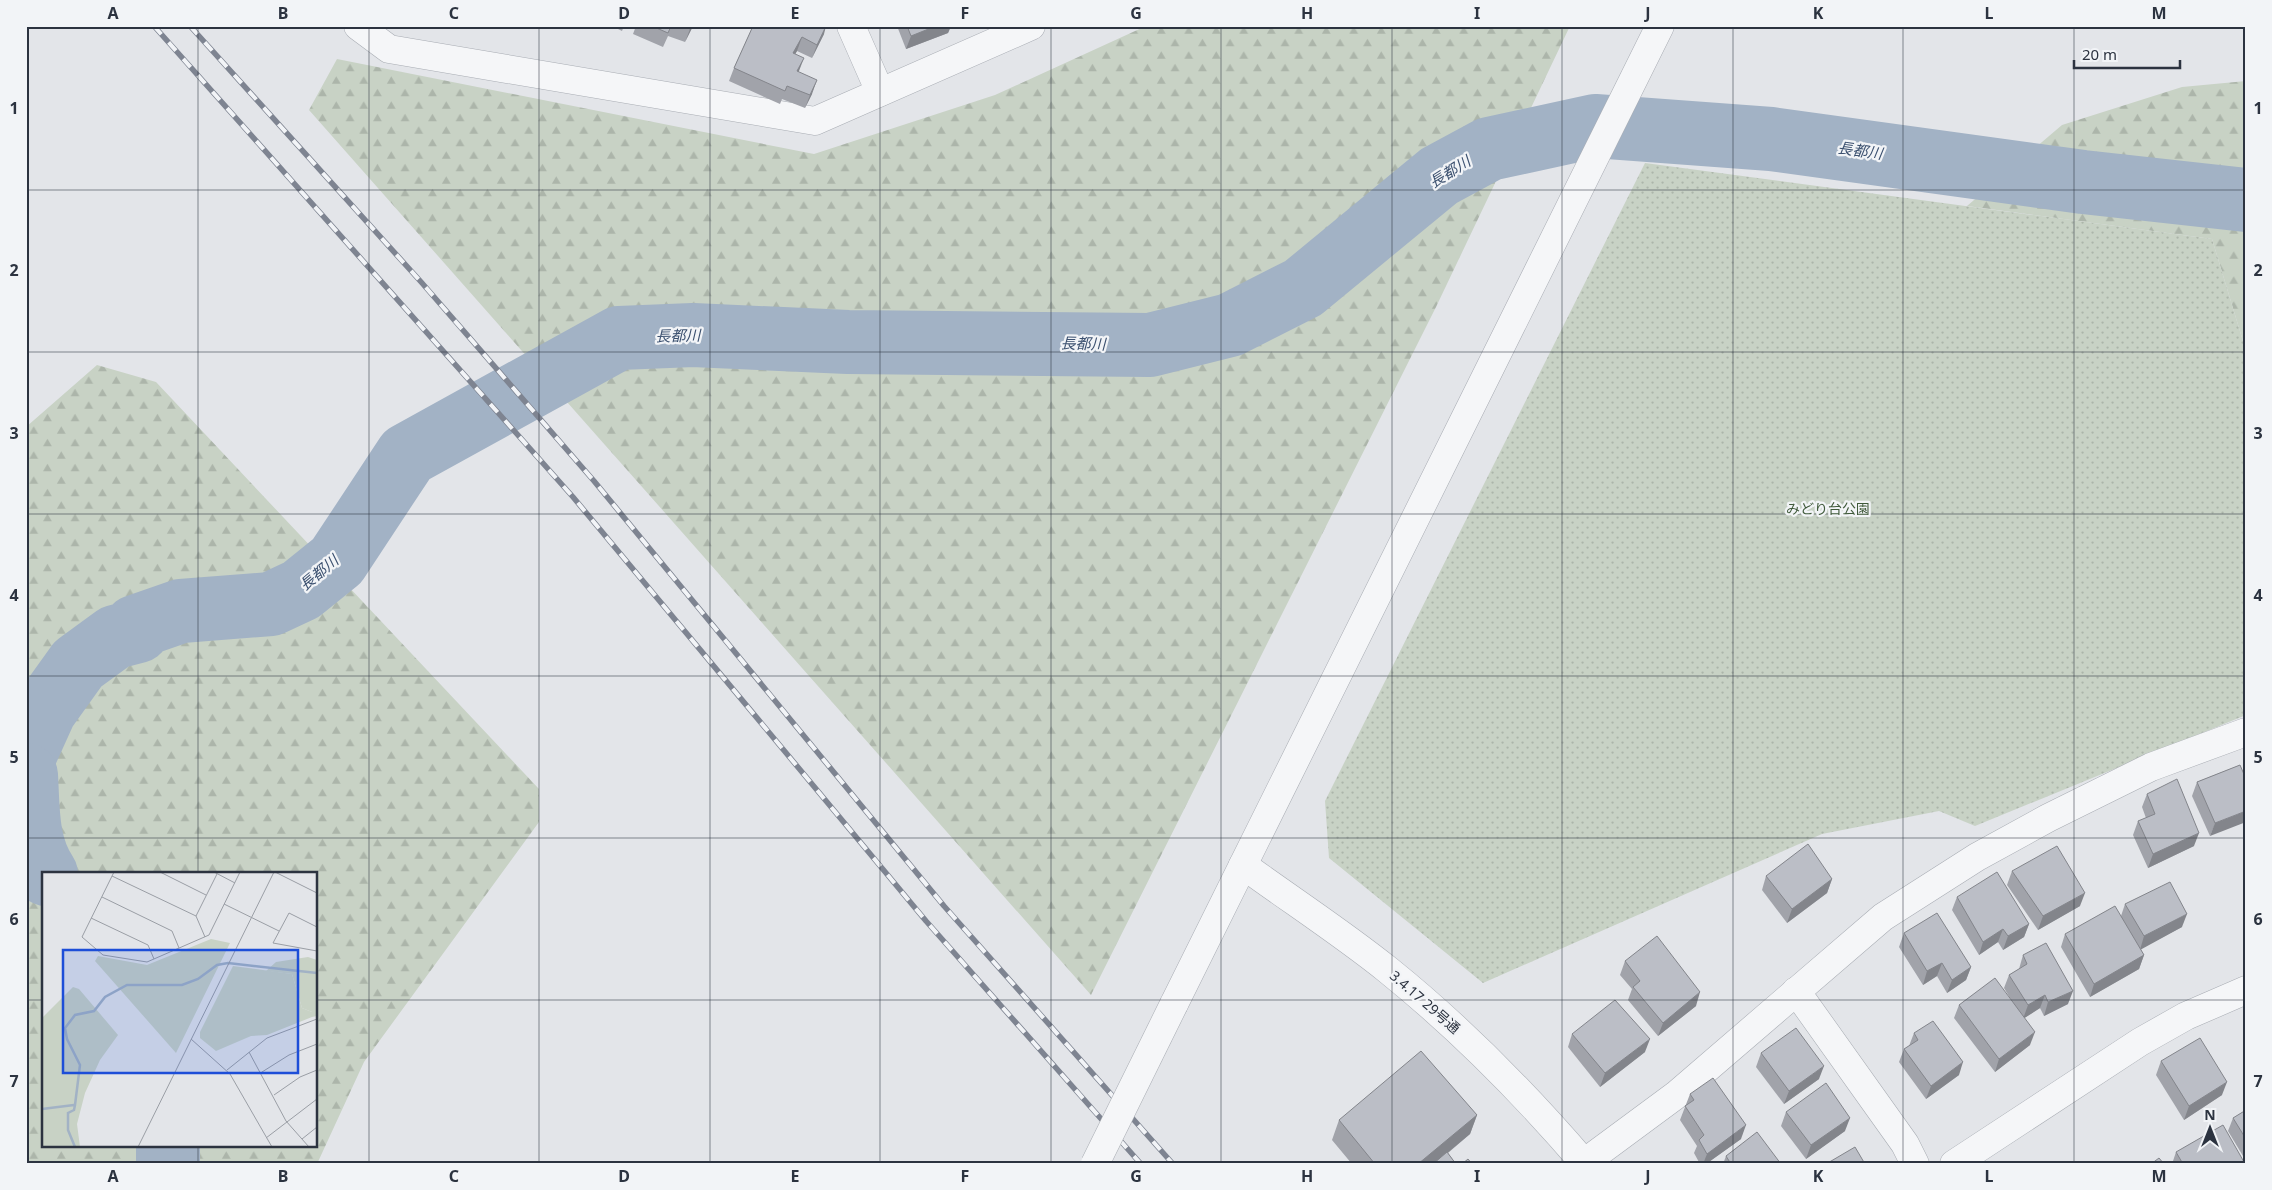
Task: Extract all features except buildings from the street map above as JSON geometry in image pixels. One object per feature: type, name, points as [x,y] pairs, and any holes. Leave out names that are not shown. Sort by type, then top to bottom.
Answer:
[{"type":"street","points":[[358,26],[389,49],[815,121],[1031,26]]},
{"type":"street","points":[[852,26],[880,92]]},
{"type":"street","points":[[1095,1164],[1660,26]]},
{"type":"street","points":[[1585,1163],[1676,1095],[1884,917],[1977,856],[2048,818],[2151,768],[2246,732]]},
{"type":"street","name":"3.4.17 29号通","points":[[1243,865],[1387,969],[1457,1029],[1541,1112],[1585,1163]]},
{"type":"street","points":[[1954,1164],[2133,1047],[2186,1016],[2246,990]]},
{"type":"street","points":[[1796,991],[1905,1144],[1915,1164]]},
{"type":"green space","points":[[1146,26],[1570,26],[1436,307],[1091,995],[309,110],[337,59],[814,154],[995,95]]},
{"type":"green space","points":[[2246,81],[2246,351],[2212,239],[1967,206],[2062,125],[2182,87]]},
{"type":"green space","name":"みどり台公園","points":[[1645,163],[2212,239],[2246,351],[2246,715],[1975,826],[1939,811],[1822,834],[1483,983],[1329,858],[1325,801]]},
{"type":"green space","points":[[97,365],[156,382],[539,789],[539,822],[364,1062],[317,1164],[26,1164],[26,427]]},
{"type":"waterway","name":"長都川","points":[[26,752],[45,710],[78,664],[115,637],[138,631],[135,627],[181,611],[271,604],[301,590],[337,561],[407,455],[619,338],[693,335],[848,342],[1150,345],[1230,325],[1303,288],[1439,176],[1489,149],[1595,126],[1771,139],[2083,182],[2246,200]]},
{"type":"waterway","name":"長都川","points":[[26,775],[31,839],[39,863],[45,872]]},
{"type":"waterway","name":"長都川","points":[[168,1148],[168,1164]]},
{"type":"railway","points":[[154,26],[573,497],[926,921],[1141,1164]]},
{"type":"railway","points":[[190,26],[422,283],[594,481],[944,906],[1173,1164]]}]
